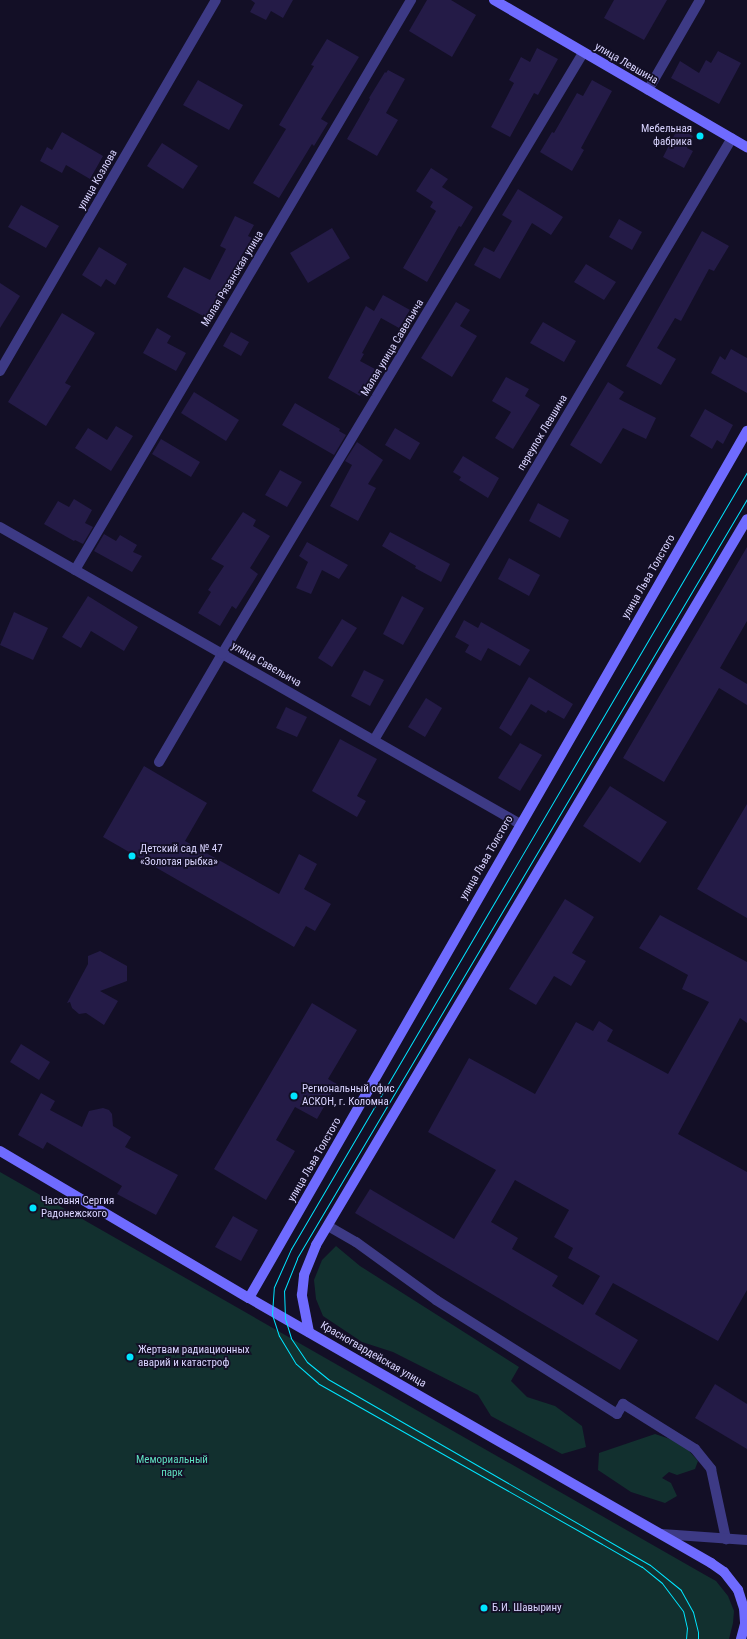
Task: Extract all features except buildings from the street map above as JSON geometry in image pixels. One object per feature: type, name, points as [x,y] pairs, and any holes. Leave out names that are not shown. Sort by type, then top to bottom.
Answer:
[{"type":"street","name":"улица Козлова","points":[[0,371],[216,0]]},
{"type":"street","name":"Малая Рязанская улица","points":[[75,570],[411,0]]},
{"type":"street","name":"улица Левшина","points":[[494,0],[747,147]]},
{"type":"street","points":[[648,90],[700,0]]},
{"type":"street","name":"Малая улица Савельича","points":[[158,762],[584,53]]},
{"type":"street","name":"переулок Левшина","points":[[374,740],[732,138]]},
{"type":"street","name":"улица Льва Толстого","points":[[250,1298],[520,824],[747,431]]},
{"type":"street","points":[[309,1332],[302,1295],[304,1274],[316,1245],[747,519]]},
{"type":"street","name":"улица Савельича","points":[[0,527],[520,824]]},
{"type":"street","name":"Красногвардейская улица","points":[[0,1151],[250,1298],[662,1534],[747,1540]]},
{"type":"street","points":[[328,1226],[356,1242],[436,1300],[617,1414],[623,1404],[695,1449],[711,1469],[726,1539]]},
{"type":"street","points":[[662,1534],[724,1572],[738,1590],[744,1608],[745,1624],[741,1639]]},
{"type":"green space","name":"Мемориальный парк","points":[[0,1172],[716,1581],[728,1596],[734,1611],[729,1639],[0,1639]]},
{"type":"green space","points":[[336,1246],[360,1266],[519,1367],[511,1381],[527,1397],[555,1406],[582,1426],[586,1447],[562,1454],[491,1416],[478,1395],[393,1352],[362,1342],[323,1316],[316,1299],[314,1280],[322,1260]]},
{"type":"green space","points":[[655,1434],[682,1443],[698,1461],[695,1469],[677,1475],[669,1472],[662,1478],[671,1483],[677,1496],[665,1503],[631,1492],[598,1470],[599,1453]]},
{"type":"tram line","points":[[686,1639],[687,1628],[683,1611],[662,1583],[642,1567],[318,1383],[296,1364],[279,1336],[272,1314],[274,1287],[291,1249],[747,472]]},
{"type":"tram line","points":[[698,1639],[698,1632],[693,1612],[681,1590],[650,1565],[328,1379],[307,1362],[291,1338],[285,1318],[284,1291],[297,1258],[747,499]]},
{"type":"place","name":"Мебельная фабрика","points":[[700,136]]},
{"type":"place","name":"Детский сад № 47 «Золотая рыбка»","points":[[132,856]]},
{"type":"place","name":"Региональный офис АСКОН, г. Коломна","points":[[294,1096]]},
{"type":"place","name":"Часовня Сергия Радонежского","points":[[33,1208]]},
{"type":"place","name":"Жертвам радиационных аварий и катастроф","points":[[130,1357]]},
{"type":"place","name":"Б.И. Шавырину","points":[[484,1608]]}]
